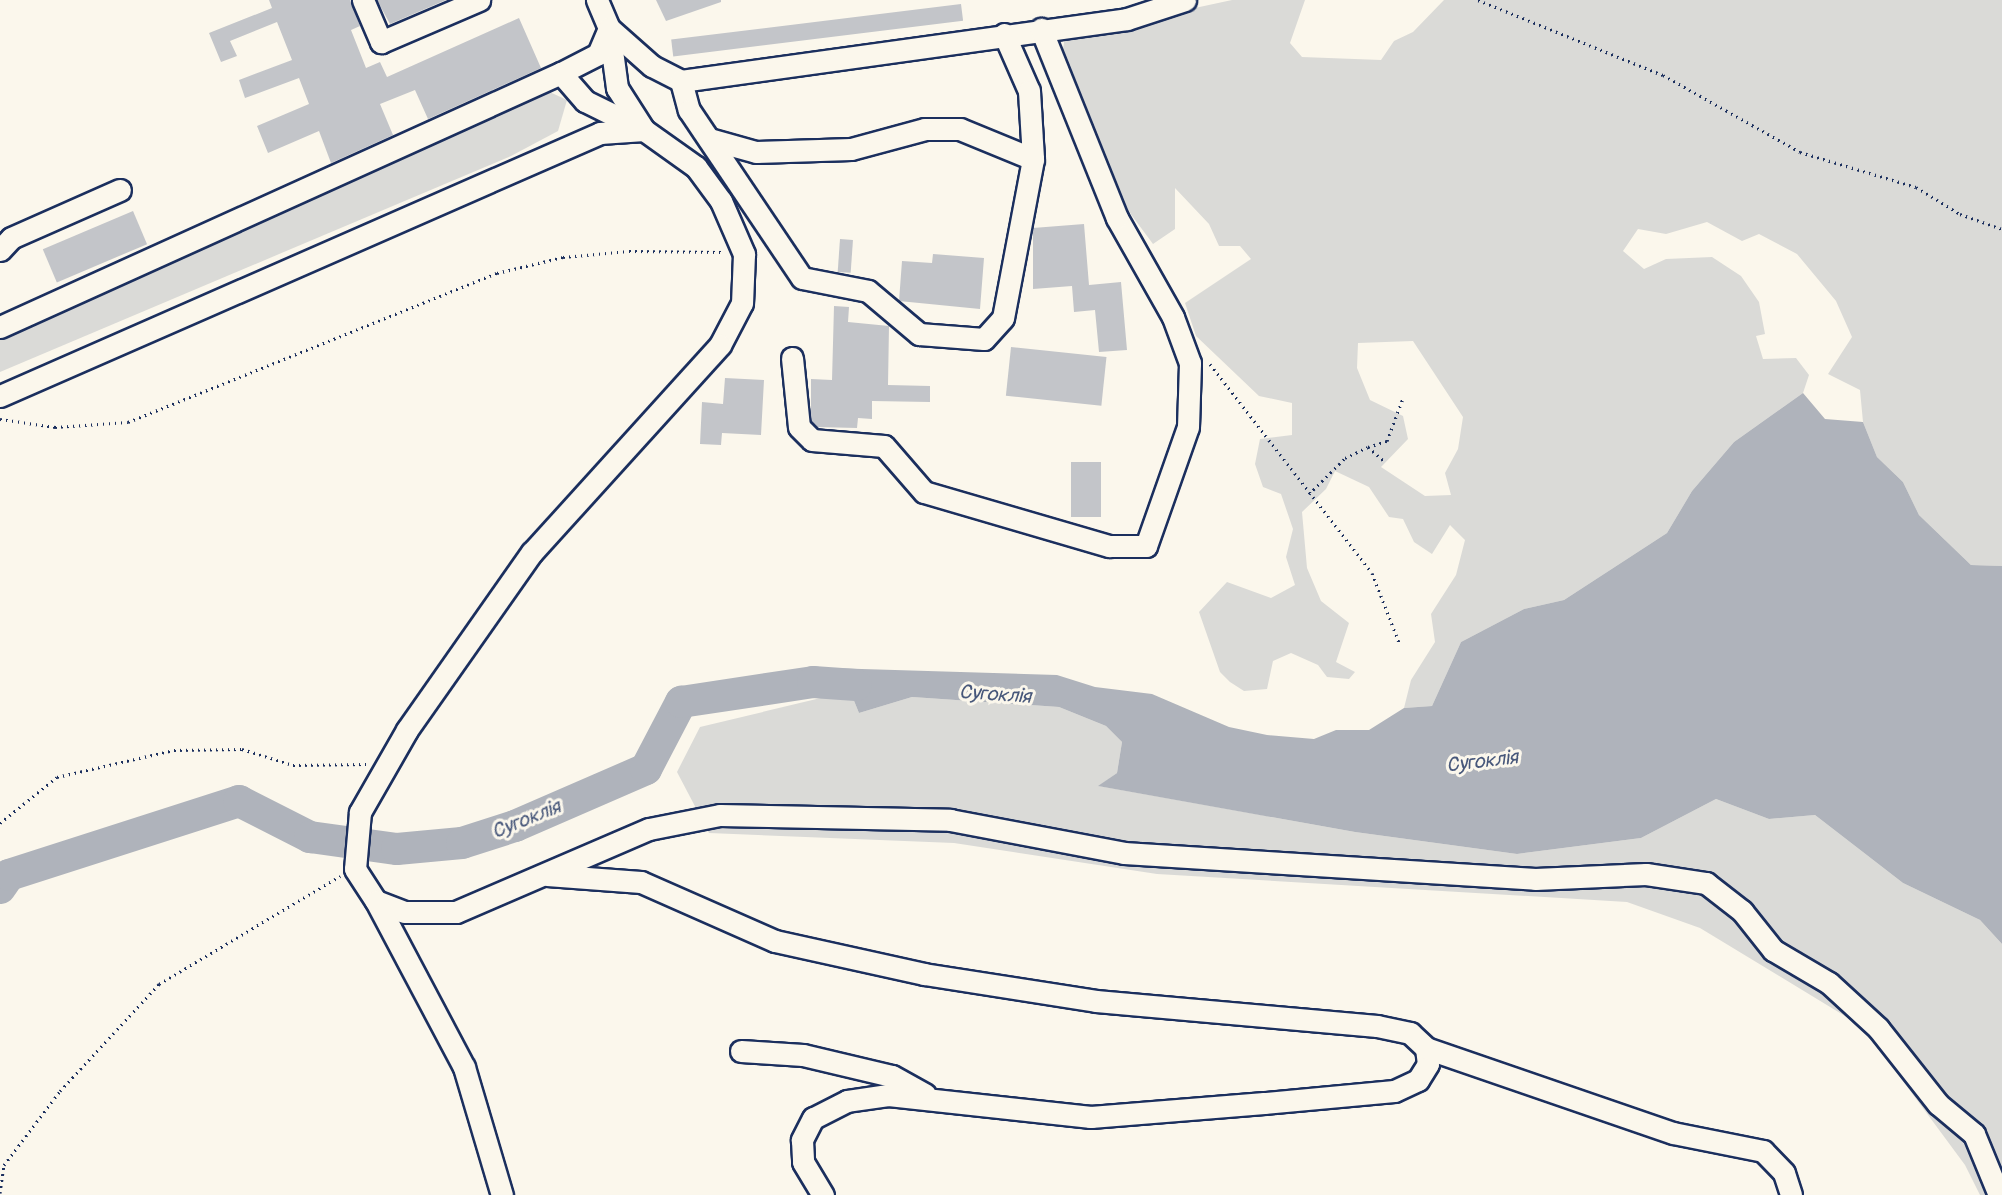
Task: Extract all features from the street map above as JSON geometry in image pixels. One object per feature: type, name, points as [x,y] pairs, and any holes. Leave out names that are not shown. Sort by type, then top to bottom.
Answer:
[{"type":"street","points":[[363,0],[381,42],[479,0]]},
{"type":"street","points":[[597,0],[609,28],[614,81],[644,130]]},
{"type":"street","points":[[609,28],[652,66],[681,81],[750,76],[1041,28],[1127,19],[1185,0]]},
{"type":"street","points":[[0,327],[561,73],[598,54],[609,28]]},
{"type":"street","points":[[792,358],[800,427],[812,440],[884,446],[924,492],[1109,546],[1146,546],[1188,427],[1190,363],[1173,317],[1117,218],[1041,28]]},
{"type":"street","points":[[681,81],[689,110],[802,278],[868,291],[919,334],[984,339],[1003,318],[1033,159],[1029,91],[1004,34]]},
{"type":"street","points":[[502,1195],[464,1067],[355,865],[360,812],[386,766],[532,552],[720,345],[742,303],[744,254],[721,201],[696,167],[644,130],[585,101],[561,73]]},
{"type":"street","points":[[709,140],[756,152],[851,149],[925,129],[960,129],[1033,159]]},
{"type":"street","points":[[0,396],[600,133],[644,130]]},
{"type":"street","points":[[0,250],[10,238],[120,190]]},
{"type":"street","points":[[376,901],[404,912],[456,912],[649,829],[720,815],[950,820],[1124,853],[1535,879],[1646,874],[1706,883],[1742,911],[1773,950],[1829,983],[1878,1028],[1938,1104],[1974,1134],[2000,1195]]},
{"type":"street","points":[[543,874],[641,882],[775,941],[924,974],[1096,1001],[1377,1026],[1410,1033],[1426,1048],[1673,1133],[1763,1151],[1785,1173],[1791,1195]]},
{"type":"street","points":[[823,1195],[803,1162],[802,1140],[813,1118],[847,1101],[888,1095],[934,1098],[1027,1113],[1091,1117],[1394,1091],[1418,1080],[1428,1064],[1426,1048]]},
{"type":"street","points":[[741,1051],[803,1055],[892,1076],[934,1098]]},
{"type":"path","points":[[1478,0],[1663,75],[1800,152],[1916,186],[1960,214],[2002,229]]},
{"type":"path","points":[[0,419],[55,427],[128,422],[497,273],[563,257],[685,249],[744,254]]},
{"type":"path","points":[[1190,363],[1210,363],[1223,376],[1309,494],[1372,573],[1400,645]]},
{"type":"path","points":[[1309,494],[1345,458],[1387,441],[1403,398]]},
{"type":"path","points":[[1368,447],[1385,462]]},
{"type":"path","points":[[0,823],[57,777],[174,750],[242,749],[293,765],[386,766]]},
{"type":"path","points":[[0,1193],[4,1165],[60,1091],[159,984],[307,891],[355,865]]},
{"type":"shaded area","points":[[1232,0],[1305,0],[1290,43],[1302,57],[1381,60],[1394,41],[1413,32],[1444,0],[2002,0],[2002,566],[1971,565],[1919,515],[1903,482],[1877,457],[1863,422],[1860,390],[1828,374],[1852,337],[1836,301],[1797,254],[1759,234],[1742,241],[1707,222],[1666,234],[1638,229],[1623,251],[1644,269],[1666,259],[1712,257],[1741,276],[1759,302],[1765,334],[1756,336],[1763,359],[1796,358],[1809,375],[1803,393],[1734,442],[1692,491],[1667,533],[1564,600],[1524,609],[1461,642],[1432,706],[1404,708],[1411,680],[1435,642],[1431,614],[1456,575],[1465,540],[1450,525],[1432,554],[1414,542],[1403,519],[1389,517],[1369,487],[1335,471],[1326,489],[1302,512],[1307,568],[1321,601],[1349,623],[1336,662],[1355,672],[1349,679],[1327,677],[1318,665],[1291,653],[1273,661],[1267,689],[1244,691],[1220,672],[1199,612],[1227,582],[1271,598],[1295,585],[1286,557],[1293,529],[1281,494],[1263,487],[1255,464],[1260,439],[1292,435],[1292,403],[1259,396],[1196,336],[1185,303],[1251,259],[1240,246],[1219,246],[1209,224],[1175,188],[1175,229],[1153,244],[1127,209],[1063,49],[1065,36]],"holes":[[[1413,341],[1463,417],[1458,449],[1445,473],[1451,495],[1425,496],[1381,467],[1408,439],[1403,416],[1370,400],[1357,368],[1358,343]]]},
{"type":"shaded area","points":[[541,88],[567,100],[558,131],[511,156],[0,372],[0,332]]},
{"type":"shaded area","points":[[850,691],[859,713],[912,697],[1059,707],[1106,726],[1122,742],[1117,773],[1099,786],[1355,832],[1517,854],[1641,838],[1716,799],[1769,819],[1815,815],[1903,883],[1980,920],[2002,944],[2002,1195],[1980,1195],[1965,1165],[1863,1027],[1700,928],[1627,902],[1157,874],[954,843],[709,833],[677,772],[700,727]]},
{"type":"water","points":[[1803,393],[1825,419],[1863,422],[1877,457],[1903,482],[1919,515],[1971,565],[2002,566],[2002,944],[1980,920],[1903,883],[1815,815],[1769,819],[1716,799],[1641,838],[1517,854],[1355,832],[1098,786],[1117,773],[1122,742],[1106,726],[1059,707],[912,697],[859,713],[850,691],[818,695],[814,682],[829,668],[1057,675],[1095,687],[1152,694],[1229,727],[1267,735],[1314,739],[1336,730],[1369,730],[1404,708],[1432,706],[1461,642],[1524,609],[1564,600],[1667,533],[1692,491],[1734,442]]},
{"type":"building","points":[[269,0],[350,0],[360,26],[351,30],[366,68],[380,62],[387,77],[519,18],[541,68],[428,119],[415,90],[380,104],[393,135],[331,163],[319,131],[268,153],[257,126],[309,104],[299,78],[245,98],[239,80],[292,60],[277,22],[230,41],[237,56],[221,62],[209,33],[272,8]]},
{"type":"building","points":[[377,0],[446,0],[390,24]]},
{"type":"building","points":[[656,0],[721,0],[721,2],[666,21]]},
{"type":"building","points":[[961,4],[963,21],[673,56],[671,40]]},
{"type":"building","points":[[133,211],[147,244],[57,282],[43,249]]},
{"type":"building","points":[[1084,224],[1089,285],[1121,282],[1127,350],[1099,352],[1095,310],[1074,312],[1072,286],[1033,289],[1033,228]]},
{"type":"building","points":[[840,239],[853,240],[851,273],[838,272]]},
{"type":"building","points":[[933,254],[984,258],[980,309],[899,301],[902,261],[932,263]]},
{"type":"building","points":[[834,306],[849,307],[848,322],[889,326],[888,385],[930,386],[930,402],[872,401],[872,419],[858,418],[857,428],[817,427],[811,421],[811,379],[832,380]]},
{"type":"building","points":[[1011,347],[1106,357],[1101,406],[1006,396]]},
{"type":"building","points":[[725,378],[764,380],[761,435],[722,433],[721,445],[700,444],[702,402],[723,404]]},
{"type":"building","points":[[1071,462],[1101,462],[1101,517],[1071,517]]},
{"type":"waterway","name":"Сугоклія","points":[[0,888],[9,875],[239,801],[310,837],[397,849],[462,843],[515,826],[646,769],[681,702],[813,682],[856,685]]}]
